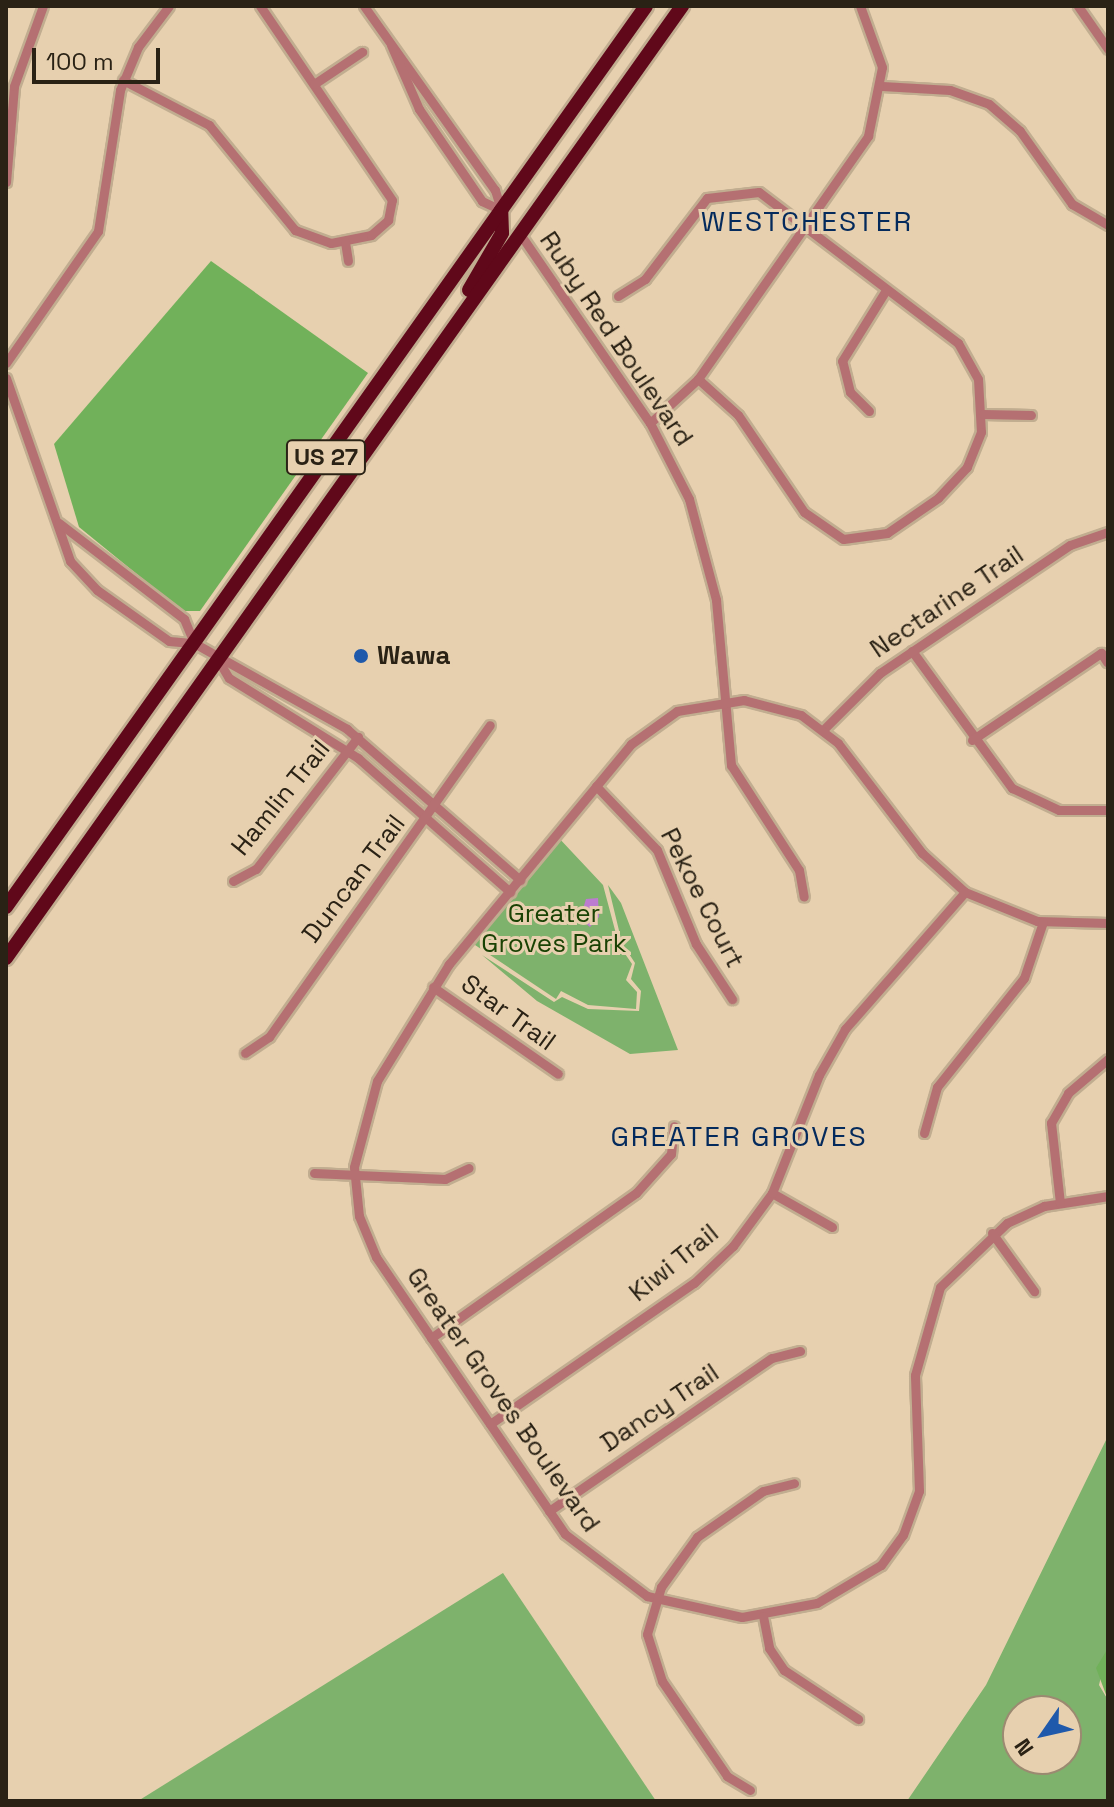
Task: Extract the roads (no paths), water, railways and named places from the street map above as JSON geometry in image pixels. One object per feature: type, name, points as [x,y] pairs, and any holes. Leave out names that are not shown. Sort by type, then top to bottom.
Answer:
[{"type":"highway","name":"US 27","points":[[6,907],[646,6]]},
{"type":"highway","points":[[610,108],[617,82],[671,6]]},
{"type":"highway","name":"US 27","points":[[6,958],[682,6]]},
{"type":"highway","points":[[394,411],[397,392],[495,246],[505,224],[501,210]]},
{"type":"street","points":[[6,182],[14,86],[43,6]]},
{"type":"street","points":[[6,363],[98,231],[123,80],[169,6]]},
{"type":"street","points":[[123,80],[209,125],[289,226],[316,240],[345,242],[381,229],[392,200],[260,6]]},
{"type":"street","points":[[364,6],[463,145],[501,210]]},
{"type":"street","points":[[650,423],[698,379],[868,136],[882,86],[877,41],[860,6]]},
{"type":"street","points":[[1078,6],[1108,49]]},
{"type":"street","points":[[391,45],[409,92],[450,154],[482,201],[501,210]]},
{"type":"street","points":[[314,84],[362,52]]},
{"type":"street","points":[[882,86],[950,90],[994,108],[1072,204],[1108,225]]},
{"type":"street","points":[[450,154],[463,145]]},
{"type":"street","points":[[618,296],[645,279],[697,206],[737,190],[770,197],[958,343],[975,371],[983,414],[974,453],[949,490],[887,533],[843,539],[804,512],[738,415],[698,379]]},
{"type":"street","name":"Ruby Red Boulevard","points":[[520,234],[650,423],[707,553],[734,773],[799,870],[804,897]]},
{"type":"street","points":[[345,242],[348,261]]},
{"type":"street","points":[[869,411],[850,392],[842,361],[886,290]]},
{"type":"street","points":[[6,378],[59,523],[58,541],[90,584],[169,641],[194,643],[218,660],[229,678],[348,751],[510,892]]},
{"type":"street","points":[[983,414],[1031,415]]},
{"type":"street","points":[[59,523],[184,619],[194,643]]},
{"type":"street","name":"Nectarine Trail","points":[[824,729],[861,687],[912,651],[1070,545],[1108,532]]},
{"type":"street","points":[[912,651],[1001,779],[1030,800],[1059,810],[1108,810]]},
{"type":"street","points":[[972,740],[1101,653],[1107,662]]},
{"type":"street","points":[[218,660],[239,664],[358,737],[520,880]]},
{"type":"street","name":"Greater Groves Boulevard","points":[[1108,923],[1043,922],[965,892],[922,853],[824,729],[775,705],[726,700],[659,720],[596,786],[433,987],[364,1110],[354,1176],[371,1249],[549,1511],[595,1563],[655,1599],[706,1613],[763,1616],[851,1588],[903,1535],[921,1476],[915,1386],[924,1328],[947,1276],[992,1233],[1060,1203],[1108,1196]]},
{"type":"street","name":"Duncan Trail","points":[[245,1053],[269,1037],[438,805],[490,725]]},
{"type":"street","name":"Hamlin Trail","points":[[233,881],[260,865],[358,737]]},
{"type":"street","name":"Pekoe Court","points":[[596,786],[657,850],[696,944],[732,999]]},
{"type":"street","name":"Kiwi Trail","points":[[490,1424],[694,1283],[742,1236],[772,1193],[819,1075],[845,1029],[965,892]]},
{"type":"street","points":[[924,1133],[937,1087],[1024,978],[1043,922]]},
{"type":"street","name":"Star Trail","points":[[433,987],[558,1074]]},
{"type":"street","points":[[1060,1203],[1051,1123],[1068,1093],[1108,1059]]},
{"type":"street","points":[[431,1338],[636,1193],[671,1154],[674,1126]]},
{"type":"street","points":[[314,1173],[445,1179],[469,1168]]},
{"type":"street","points":[[772,1193],[832,1227]]},
{"type":"street","points":[[992,1233],[1034,1291]]},
{"type":"street","name":"Dancy Trail","points":[[549,1511],[772,1358],[800,1351]]},
{"type":"street","points":[[750,1790],[727,1776],[659,1675],[647,1634],[655,1599],[697,1537],[763,1491],[794,1483]]},
{"type":"street","points":[[763,1616],[769,1648],[784,1670],[858,1719]]},
{"type":"place","name":"Wawa","points":[[361,656]]},
{"type":"district","name":"WESTCHESTER","points":[[807,221]]},
{"type":"district","name":"GREATER GROVES","points":[[739,1136]]},
{"type":"park label","name":"Greater Groves Park","points":[[554,929]]}]
